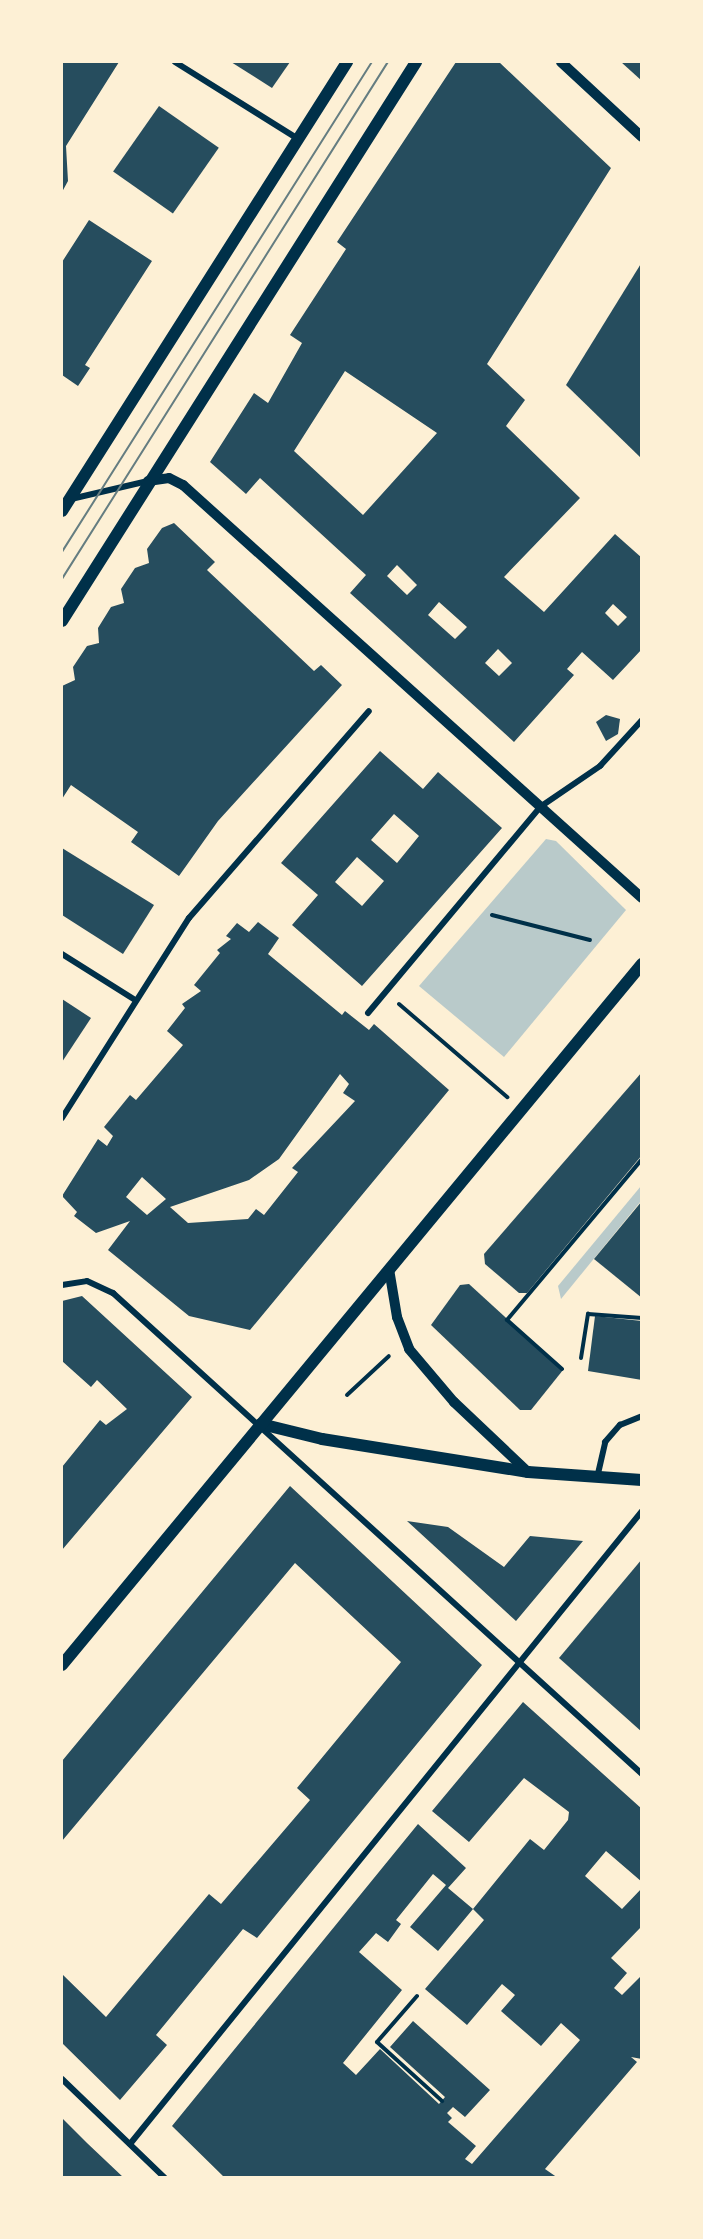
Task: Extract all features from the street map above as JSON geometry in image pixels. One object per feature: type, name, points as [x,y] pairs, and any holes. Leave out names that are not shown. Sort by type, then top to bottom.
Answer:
[{"type":"main road","points":[[62,512],[65,500],[346,62]]},
{"type":"main road","points":[[62,621],[148,481],[416,62]]},
{"type":"main road","points":[[62,1665],[642,964]]},
{"type":"main road","points":[[261,1424],[322,1439],[528,1472],[597,1479],[642,1480]]},
{"type":"street","points":[[175,62],[298,139]]},
{"type":"street","points":[[561,62],[642,138]]},
{"type":"street","points":[[65,500],[169,478],[183,485],[642,898]]},
{"type":"street","points":[[62,1118],[135,1000],[210,892],[369,711]]},
{"type":"street","points":[[368,1013],[540,807],[600,766],[642,720]]},
{"type":"street","points":[[62,954],[135,1000]]},
{"type":"street","points":[[389,1269],[396,1317],[409,1349],[454,1402],[528,1472]]},
{"type":"street","points":[[62,1285],[100,1283],[261,1424],[642,1774]]},
{"type":"street","points":[[597,1479],[605,1442],[620,1425],[642,1416]]},
{"type":"street","points":[[129,2144],[642,1511]]},
{"type":"street","points":[[62,2079],[165,2178]]},
{"type":"path","points":[[492,915],[590,940]]},
{"type":"path","points":[[386,993],[522,1109]]},
{"type":"path","points":[[562,1369],[507,1320],[642,1159]]},
{"type":"path","points":[[581,1358],[592,1312],[642,1318]]},
{"type":"path","points":[[347,1395],[393,1351]]},
{"type":"path","points":[[417,1996],[377,2042],[442,2101]]},
{"type":"shaded area","points":[[546,839],[556,841],[626,910],[504,1057],[419,986]]},
{"type":"shaded area","points":[[641,1186],[641,1201],[561,1299],[558,1286]]},
{"type":"building","points":[[62,62],[119,62],[66,146],[68,181],[62,192]]},
{"type":"building","points":[[231,62],[290,62],[272,88]]},
{"type":"building","points":[[456,62],[499,62],[611,168],[487,364],[525,400],[506,426],[580,498],[504,577],[544,612],[615,534],[642,558],[642,649],[613,680],[582,652],[567,669],[574,675],[514,742],[350,593],[366,575],[260,478],[246,494],[210,462],[254,393],[268,403],[302,343],[290,335],[346,249],[337,242]],"holes":[[[345,371],[437,433],[363,515],[294,451]],[[397,565],[417,585],[407,595],[387,576]],[[439,602],[467,627],[455,639],[428,615]],[[613,604],[627,617],[618,626],[605,613]],[[498,649],[512,663],[499,676],[485,663]]]},
{"type":"building","points":[[621,62],[642,62],[642,81]]},
{"type":"building","points":[[159,106],[219,148],[173,213],[113,172]]},
{"type":"building","points":[[89,220],[152,261],[85,365],[90,368],[78,386],[62,375],[62,262]]},
{"type":"building","points":[[642,262],[642,459],[566,385]]},
{"type":"building","points":[[174,523],[215,562],[207,570],[314,671],[321,665],[342,685],[218,821],[179,876],[131,842],[138,832],[71,785],[62,799],[62,686],[75,680],[73,667],[87,646],[99,643],[98,628],[111,607],[124,603],[121,589],[135,568],[149,563],[147,549],[162,528]]},
{"type":"building","points":[[606,715],[620,719],[618,734],[606,741],[596,722]]},
{"type":"building","points":[[380,751],[423,789],[438,772],[502,828],[362,986],[292,925],[318,895],[281,863]],"holes":[[[394,814],[419,836],[397,863],[371,840]],[[357,857],[384,881],[362,906],[335,882]]]},
{"type":"building","points":[[62,848],[154,905],[123,954],[62,915]]},
{"type":"building","points":[[258,922],[279,938],[268,954],[342,1015],[345,1011],[369,1030],[374,1024],[449,1090],[250,1330],[189,1316],[108,1250],[130,1221],[96,1233],[74,1216],[77,1212],[62,1196],[98,1139],[107,1146],[113,1136],[104,1127],[130,1095],[136,1100],[183,1045],[167,1031],[185,1008],[182,1004],[201,991],[194,985],[220,953],[217,950],[231,939],[226,936],[237,923],[249,932]],"holes":[[[340,1074],[349,1084],[343,1093],[355,1101],[292,1168],[298,1172],[264,1215],[256,1209],[248,1219],[188,1223],[170,1207],[249,1180],[279,1159]],[[142,1177],[166,1199],[147,1215],[126,1197]]]},
{"type":"building","points":[[62,999],[91,1018],[62,1062]]},
{"type":"building","points":[[642,1072],[642,1155],[527,1293],[519,1293],[485,1264],[484,1254]]},
{"type":"building","points":[[642,1201],[642,1298],[594,1259]]},
{"type":"building","points":[[469,1284],[563,1370],[531,1410],[520,1410],[431,1325],[460,1285]]},
{"type":"building","points":[[82,1296],[192,1397],[62,1550],[62,1467],[100,1420],[106,1425],[127,1409],[97,1380],[91,1387],[62,1361],[62,1301]]},
{"type":"building","points":[[595,1316],[642,1321],[642,1380],[588,1371]]},
{"type":"building","points":[[290,1486],[482,1665],[257,1938],[243,1929],[156,2035],[167,2045],[120,2100],[62,2043],[62,1974],[106,2017],[209,1894],[221,1904],[310,1800],[297,1788],[401,1662],[295,1563],[62,1841],[62,1761]]},
{"type":"building","points":[[407,1521],[448,1527],[504,1567],[530,1536],[583,1541],[516,1621]]},
{"type":"building","points":[[642,1559],[642,1732],[559,1658]]},
{"type":"building","points":[[523,1702],[642,1809],[642,1882],[606,1851],[585,1876],[622,1909],[642,1888],[642,1926],[611,1958],[627,1973],[614,1988],[622,1995],[642,1975],[642,2059],[631,2057],[637,2062],[545,2169],[558,2178],[225,2178],[172,2126],[418,1824],[466,1868],[448,1888],[473,1909],[530,1839],[544,1850],[568,1820],[569,1812],[524,1778],[469,1842],[432,1811]],"holes":[[[433,1874],[446,1885],[410,1927],[438,1951],[473,1909],[484,1920],[425,1989],[467,2025],[502,1984],[515,1995],[501,2011],[541,2046],[561,2023],[580,2040],[472,2164],[465,2159],[476,2146],[448,2122],[452,2118],[447,2113],[453,2107],[465,2117],[490,2090],[413,2021],[390,2047],[445,2097],[439,2104],[380,2049],[356,2075],[343,2063],[402,1990],[359,1952],[376,1933],[388,1942],[401,1924],[396,1920]]]},
{"type":"building","points":[[62,2118],[87,2143],[124,2178],[62,2178]]},
{"type":"tram line","points":[[62,552],[372,62]]},
{"type":"tram line","points":[[62,579],[388,62]]}]
